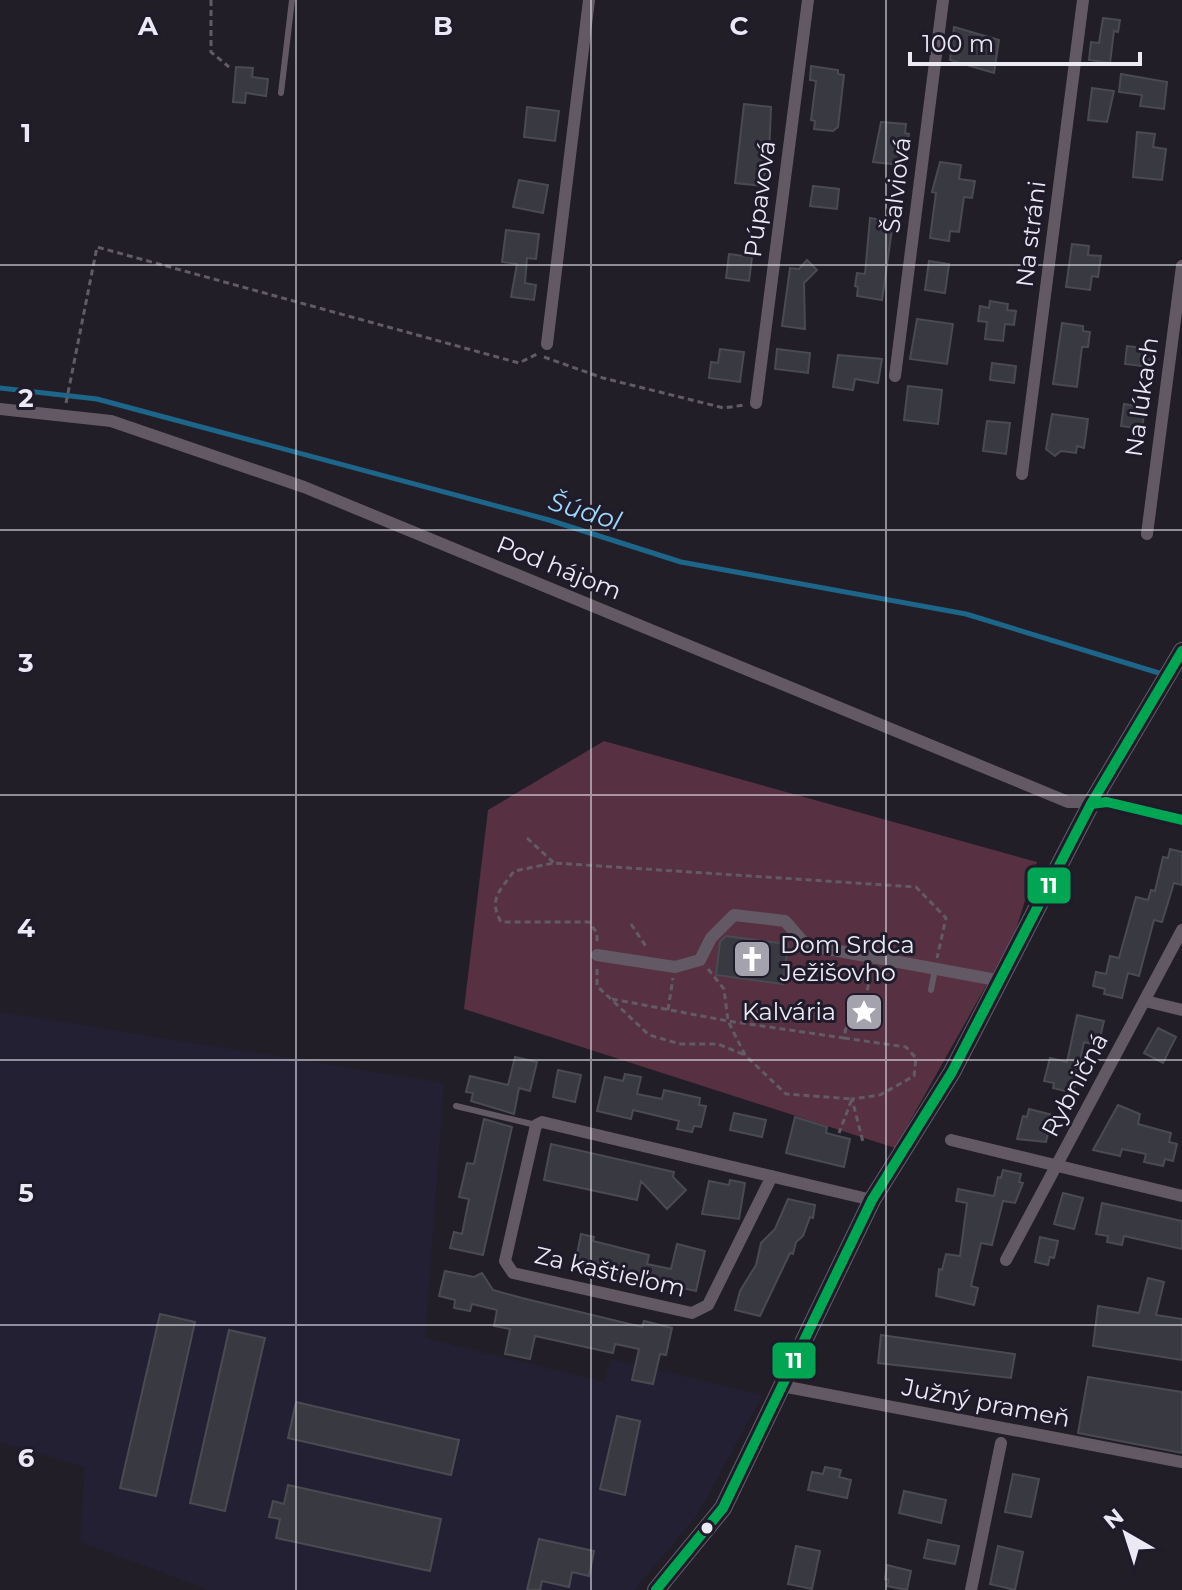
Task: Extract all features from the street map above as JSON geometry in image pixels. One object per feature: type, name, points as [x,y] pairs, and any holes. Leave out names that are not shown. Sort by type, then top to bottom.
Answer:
[{"type":"street","points":[[547,344],[589,0]]},
{"type":"street","name":"Púpavová","points":[[756,403],[808,0]]},
{"type":"street","name":"Šalviová","points":[[895,376],[943,0]]},
{"type":"street","name":"Na stráni","points":[[1022,474],[1083,0]]},
{"type":"street","name":"Na lúkach","points":[[1147,534],[1182,266]]},
{"type":"street","name":"Pod hájom","points":[[0,409],[111,421],[304,487],[1068,802],[1107,802],[1182,820]]},
{"type":"street","points":[[656,1590],[723,1508],[872,1200],[952,1072],[1002,981],[1091,804],[1182,651]]},
{"type":"street","points":[[597,955],[675,967],[700,960],[711,938],[734,915],[785,921],[806,945],[1002,981]]},
{"type":"street","name":"Rybničná","points":[[1006,1260],[1182,930]]},
{"type":"street","points":[[1145,1001],[1182,1010]]},
{"type":"street","points":[[536,1125],[542,1122],[872,1200]]},
{"type":"street","name":"Za kaštieľom","points":[[536,1125],[505,1261],[513,1273],[692,1313],[708,1305],[772,1176]]},
{"type":"street","points":[[951,1140],[1056,1168],[1182,1196]]},
{"type":"street","name":"Južný prameň","points":[[782,1386],[1182,1462]]},
{"type":"street","points":[[971,1590],[1001,1443]]},
{"type":"lane","points":[[281,93],[292,0]]},
{"type":"lane","points":[[931,990],[935,969]]},
{"type":"lane","points":[[456,1106],[536,1125]]},
{"type":"path","points":[[211,0],[211,52],[229,67]]},
{"type":"path","points":[[66,403],[97,247],[519,363],[538,354],[550,362],[603,378],[724,408],[756,403]]},
{"type":"path","points":[[527,838],[554,863]]},
{"type":"path","points":[[745,1055],[718,1044],[680,1044],[649,1035],[597,986],[597,933],[589,922],[501,922],[494,909],[495,898],[514,871],[554,863],[916,887],[946,918],[935,969]]},
{"type":"path","points":[[631,924],[658,965]]},
{"type":"path","points":[[844,1038],[851,1002],[865,1004],[873,958]]},
{"type":"path","points":[[610,998],[728,1021],[906,1047],[916,1058],[914,1076],[880,1095],[852,1099],[786,1094],[745,1055],[728,1021],[724,989],[700,960]]},
{"type":"path","points":[[668,1010],[675,967]]},
{"type":"path","points":[[839,1133],[852,1099]]},
{"type":"path","points":[[852,1099],[863,1142]]},
{"type":"shaded area","points":[[604,741],[1037,862],[1014,936],[895,1148],[464,1009],[488,810]]},
{"type":"shaded area","points":[[0,1012],[444,1083],[425,1338],[604,1382],[611,1359],[763,1395],[696,1517],[634,1590],[209,1590],[80,1542],[85,1467],[0,1442]]},
{"type":"building","points":[[1103,18],[1120,20],[1118,32],[1114,31],[1110,63],[1089,60],[1091,42],[1099,43]]},
{"type":"building","points":[[954,27],[999,40],[994,73],[950,60]]},
{"type":"building","points":[[811,66],[838,70],[838,74],[844,75],[838,127],[833,131],[814,129],[815,121],[811,120],[816,81],[810,80]]},
{"type":"building","points":[[236,67],[253,68],[252,77],[268,79],[266,96],[246,93],[245,103],[233,102]]},
{"type":"building","points":[[1121,74],[1167,82],[1164,109],[1140,106],[1142,95],[1119,92]]},
{"type":"building","points":[[1092,88],[1114,91],[1107,122],[1088,120]]},
{"type":"building","points":[[744,104],[771,107],[769,156],[762,186],[735,183]]},
{"type":"building","points":[[527,107],[559,111],[555,141],[524,137]]},
{"type":"building","points":[[881,122],[906,124],[905,133],[909,134],[901,165],[873,162]]},
{"type":"building","points":[[1137,132],[1155,134],[1153,147],[1166,149],[1162,180],[1133,177]]},
{"type":"building","points":[[940,162],[961,165],[959,179],[975,181],[972,198],[964,197],[959,232],[950,231],[949,241],[930,238],[936,193],[932,192]]},
{"type":"building","points":[[519,180],[548,185],[543,213],[513,207]]},
{"type":"building","points":[[813,186],[839,189],[837,209],[810,206]]},
{"type":"building","points":[[870,218],[893,222],[882,300],[857,296],[858,287],[855,286],[857,273],[865,274]]},
{"type":"building","points":[[506,230],[539,234],[536,259],[527,258],[525,283],[536,285],[534,300],[511,297],[517,264],[502,262]]},
{"type":"building","points":[[1072,244],[1089,246],[1088,255],[1101,256],[1098,277],[1092,276],[1090,290],[1066,287]]},
{"type":"building","points":[[729,254],[752,257],[749,281],[726,278]]},
{"type":"building","points":[[807,260],[817,270],[804,283],[805,329],[782,326],[790,268],[799,269]]},
{"type":"building","points":[[929,261],[949,264],[945,293],[925,290]]},
{"type":"building","points":[[990,301],[1008,304],[1007,310],[1016,311],[1014,325],[1005,324],[1003,341],[985,339],[987,322],[978,321],[980,306],[989,308]]},
{"type":"building","points":[[917,319],[953,324],[947,364],[910,359]]},
{"type":"building","points":[[1062,323],[1083,326],[1083,331],[1090,332],[1088,347],[1082,347],[1077,387],[1053,384]]},
{"type":"building","points":[[1127,346],[1152,349],[1150,367],[1125,364]]},
{"type":"building","points":[[720,349],[744,352],[740,382],[709,378],[711,362],[718,363]]},
{"type":"building","points":[[777,349],[810,353],[808,373],[775,369]]},
{"type":"building","points":[[838,355],[882,359],[878,383],[855,379],[853,390],[833,387]]},
{"type":"building","points":[[992,363],[1016,366],[1014,383],[990,380]]},
{"type":"building","points":[[908,386],[942,390],[938,424],[904,420]]},
{"type":"building","points":[[1124,404],[1145,407],[1142,429],[1121,426]]},
{"type":"building","points":[[1052,414],[1088,419],[1084,448],[1077,446],[1076,453],[1061,451],[1055,456],[1046,449]]},
{"type":"building","points":[[987,421],[1010,423],[1006,454],[983,451]]},
{"type":"building","points":[[1170,849],[1182,852],[1182,885],[1174,883],[1162,922],[1154,920],[1139,976],[1128,973],[1122,998],[1104,994],[1105,989],[1093,986],[1096,972],[1106,974],[1110,956],[1119,958],[1136,897],[1148,900],[1151,890],[1155,891],[1163,857],[1168,858]]},
{"type":"building","points":[[726,936],[788,944],[783,984],[716,975],[720,942]]},
{"type":"building","points":[[1077,1015],[1104,1021],[1098,1046],[1084,1042],[1073,1093],[1053,1088],[1054,1083],[1044,1081],[1050,1058],[1067,1062]]},
{"type":"building","points":[[1158,1028],[1176,1037],[1163,1063],[1144,1053]]},
{"type":"building","points":[[515,1057],[537,1062],[530,1091],[519,1088],[514,1114],[471,1101],[473,1093],[466,1092],[470,1076],[508,1085]]},
{"type":"building","points":[[558,1070],[581,1075],[575,1102],[553,1097]]},
{"type":"building","points":[[625,1074],[641,1077],[637,1094],[662,1099],[664,1090],[700,1098],[699,1105],[706,1106],[701,1127],[694,1126],[692,1132],[677,1129],[679,1121],[633,1110],[631,1119],[597,1111],[605,1077],[623,1081]]},
{"type":"building","points":[[1118,1105],[1140,1114],[1138,1124],[1171,1133],[1169,1142],[1177,1144],[1173,1161],[1165,1159],[1163,1166],[1144,1162],[1146,1154],[1122,1149],[1120,1156],[1093,1150]]},
{"type":"building","points":[[1029,1109],[1053,1115],[1046,1142],[1017,1139],[1023,1116],[1027,1117]]},
{"type":"building","points":[[734,1113],[766,1120],[762,1137],[730,1130]]},
{"type":"building","points":[[795,1117],[827,1127],[826,1133],[850,1139],[844,1167],[786,1153]]},
{"type":"building","points":[[484,1119],[512,1127],[483,1255],[450,1248],[454,1232],[462,1234],[469,1199],[459,1197],[467,1163],[474,1164]]},
{"type":"building","points":[[551,1144],[674,1172],[673,1177],[686,1190],[667,1209],[641,1181],[637,1200],[544,1180]]},
{"type":"building","points":[[1003,1170],[1021,1174],[1019,1182],[1023,1183],[1015,1203],[1003,1201],[992,1245],[981,1243],[971,1286],[978,1288],[974,1305],[936,1296],[939,1269],[942,1270],[946,1254],[960,1256],[967,1203],[956,1201],[958,1189],[994,1196],[998,1177],[1001,1178]]},
{"type":"building","points":[[730,1180],[745,1183],[739,1219],[702,1214],[709,1181],[729,1185]]},
{"type":"building","points":[[1063,1193],[1083,1198],[1074,1229],[1054,1224]]},
{"type":"building","points":[[788,1199],[815,1205],[813,1218],[810,1217],[803,1236],[796,1242],[793,1254],[790,1253],[760,1316],[735,1310],[740,1291],[756,1265],[761,1243],[775,1229]]},
{"type":"building","points":[[1102,1203],[1182,1221],[1182,1249],[1124,1236],[1122,1245],[1107,1242],[1108,1236],[1096,1234]]},
{"type":"building","points":[[581,1234],[594,1237],[593,1241],[649,1255],[647,1264],[671,1269],[677,1244],[705,1251],[696,1291],[593,1268],[592,1273],[580,1270],[581,1266],[575,1264]]},
{"type":"building","points":[[1040,1237],[1058,1241],[1054,1258],[1050,1257],[1048,1265],[1035,1262]]},
{"type":"building","points":[[445,1271],[474,1277],[482,1273],[493,1290],[522,1298],[642,1327],[644,1321],[672,1328],[666,1355],[660,1354],[653,1384],[632,1380],[639,1349],[615,1344],[613,1353],[535,1336],[530,1359],[505,1354],[510,1329],[494,1326],[497,1310],[472,1304],[470,1311],[454,1308],[455,1300],[439,1296]]},
{"type":"building","points":[[1148,1278],[1164,1282],[1156,1315],[1182,1319],[1182,1360],[1093,1346],[1098,1306],[1139,1313]]},
{"type":"building","points":[[160,1314],[195,1322],[156,1496],[120,1488]]},
{"type":"building","points":[[229,1330],[265,1338],[225,1511],[190,1503]]},
{"type":"building","points":[[881,1335],[1015,1354],[1011,1378],[878,1363]]},
{"type":"building","points":[[1088,1377],[1182,1392],[1182,1453],[1078,1433]]},
{"type":"building","points":[[296,1402],[459,1440],[451,1475],[288,1438]]},
{"type":"building","points":[[617,1416],[640,1421],[625,1495],[600,1489]]},
{"type":"building","points":[[825,1467],[841,1470],[839,1477],[851,1480],[847,1498],[808,1490],[812,1472],[823,1474]]},
{"type":"building","points":[[1013,1474],[1039,1479],[1031,1517],[1005,1512]]},
{"type":"building","points":[[288,1485],[441,1519],[430,1571],[276,1538],[280,1519],[269,1517],[273,1501],[284,1504]]},
{"type":"building","points":[[904,1491],[946,1500],[941,1523],[899,1513]]},
{"type":"building","points":[[539,1539],[594,1551],[589,1576],[572,1572],[569,1587],[542,1581],[540,1590],[527,1590]]},
{"type":"building","points":[[928,1540],[959,1546],[955,1564],[924,1558]]},
{"type":"building","points":[[796,1546],[820,1551],[812,1589],[788,1584]]},
{"type":"building","points":[[998,1546],[1023,1552],[1015,1590],[990,1584]]},
{"type":"building","points":[[887,1565],[911,1571],[907,1590],[887,1586]]},
{"type":"waterway","name":"Šúdol","points":[[0,388],[97,399],[549,520],[681,562],[966,614],[1159,673]]},
{"type":"transit line","name":"11","points":[[656,1590],[723,1508],[872,1200],[952,1072],[1091,804],[1182,651]]},
{"type":"transit line","name":"11","points":[[1091,804],[1107,802],[1182,820]]},
{"type":"place","name":"Dom Srdca Ježišovho","points":[[752,959]]},
{"type":"place","name":"Kalvária","points":[[864,1012]]}]
